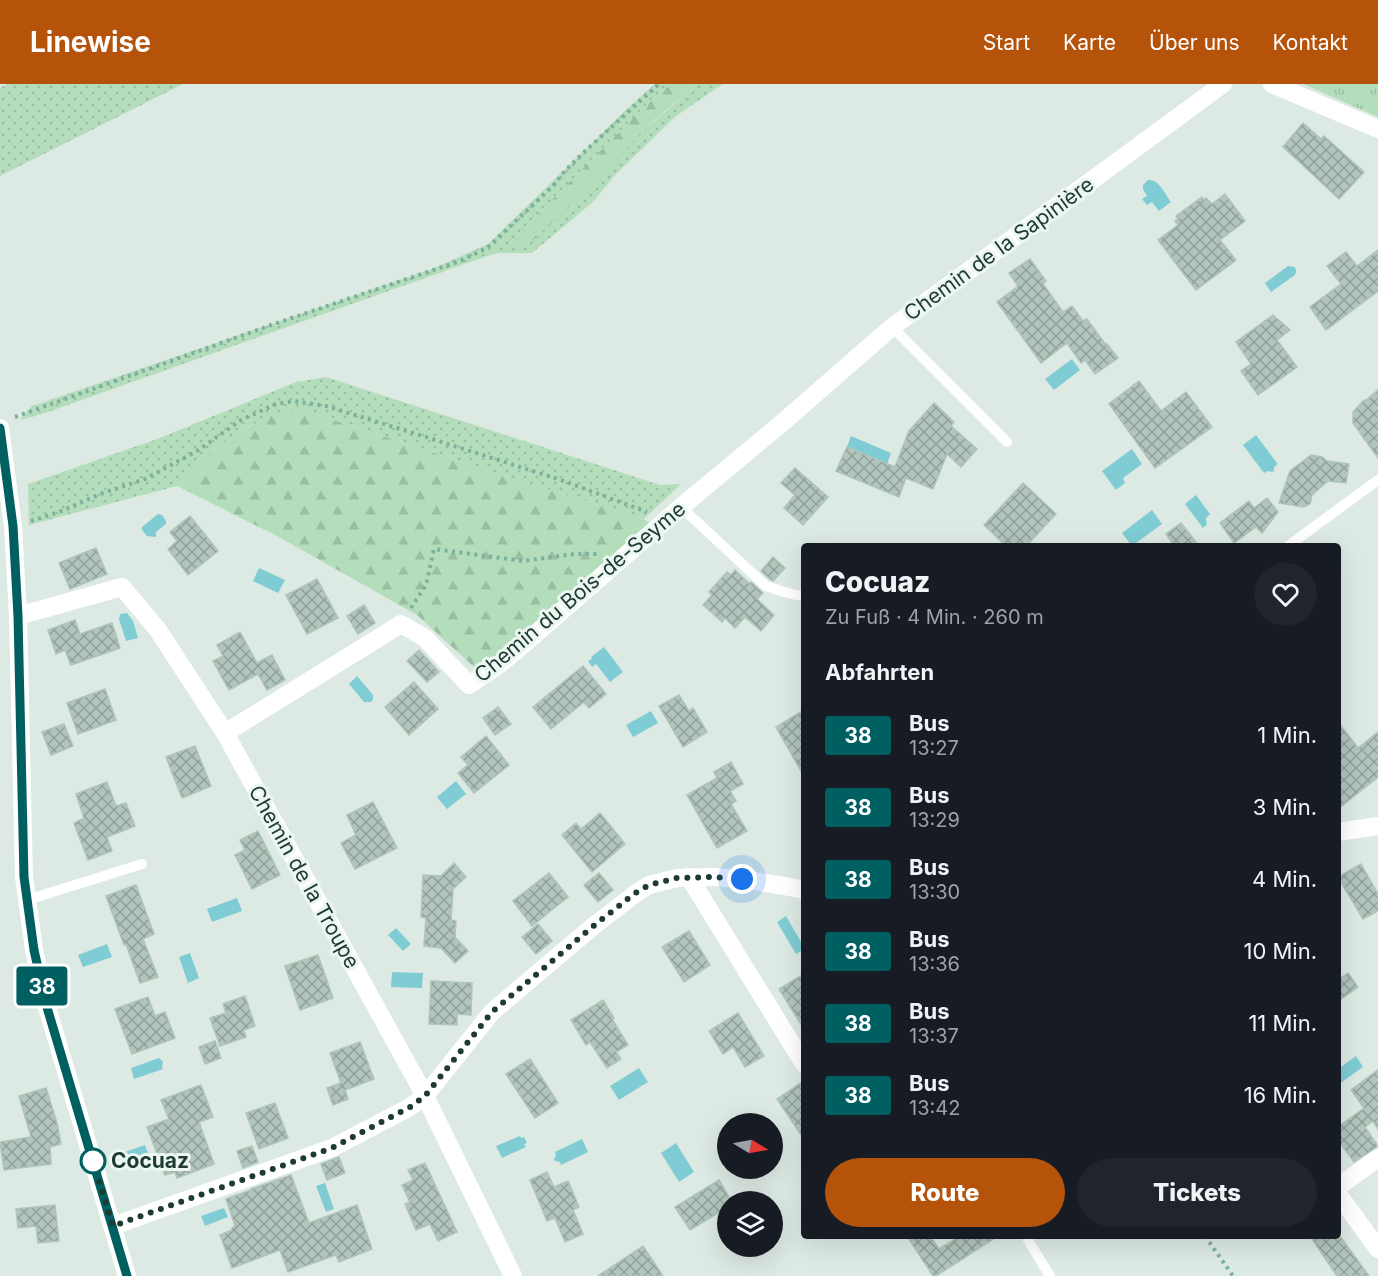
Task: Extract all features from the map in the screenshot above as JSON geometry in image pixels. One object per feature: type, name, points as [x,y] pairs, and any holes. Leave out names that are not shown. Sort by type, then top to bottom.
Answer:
[{"type":"street","name":"Chemin de la Sapinière","points":[[782,423],[892,327],[1223,84]]},
{"type":"street","points":[[1272,84],[1378,129]]},
{"type":"street","points":[[5,423],[18,616],[24,877],[34,950],[46,1004],[127,1276]]},
{"type":"street","name":"Chemin du Bois-de-Seyme","points":[[401,624],[425,638],[469,685],[509,657],[681,507],[782,423]]},
{"type":"street","name":"Chemin de la Troupe","points":[[18,616],[122,587],[158,630],[225,733],[425,1096],[513,1276]]},
{"type":"street","points":[[225,733],[401,624]]},
{"type":"street","points":[[1341,832],[1378,826]]},
{"type":"street","points":[[113,1226],[332,1148],[410,1107],[425,1096],[492,1012],[591,928],[649,885],[689,877],[742,879],[801,890]]},
{"type":"street","points":[[689,877],[801,1059]]},
{"type":"street","points":[[1341,1185],[1378,1158]]},
{"type":"street","points":[[1341,1198],[1378,1249]]},
{"type":"lane","points":[[892,327],[1006,442]]},
{"type":"lane","points":[[1292,543],[1378,480]]},
{"type":"lane","points":[[681,507],[766,586],[801,596]]},
{"type":"lane","points":[[27,900],[142,864]]},
{"type":"lane","points":[[1028,1240],[1050,1276]]},
{"type":"path","points":[[5,423],[274,324],[460,261],[488,249],[553,186],[584,152],[659,84]]},
{"type":"path","points":[[13,526],[59,512],[103,493],[145,479],[197,451],[241,420],[276,404],[293,400],[326,406],[561,480],[647,512]]},
{"type":"path","points":[[401,624],[426,585],[434,549],[523,561],[574,554],[607,554]]},
{"type":"path","points":[[1207,1239],[1233,1276]]},
{"type":"green space","points":[[7,84],[183,84],[0,176],[0,88]]},
{"type":"green space","points":[[655,84],[671,84],[652,99],[503,249],[698,84],[723,84],[676,116],[616,174],[593,202],[532,253],[497,253],[20,420],[32,406],[432,269],[488,244]]},
{"type":"green space","points":[[671,84],[698,84],[653,121],[576,200],[527,246],[502,250],[652,99]]},
{"type":"green space","points":[[1303,84],[1378,84],[1378,117]]},
{"type":"green space","points":[[326,377],[660,485],[681,484],[644,519],[297,408],[249,426],[218,446],[177,486],[29,525],[28,484],[160,438],[296,382]]},
{"type":"green space","points":[[297,408],[644,519],[652,525],[486,664],[474,667],[417,615],[279,537],[177,486],[212,452],[234,435],[266,418]]},
{"type":"water","points":[[1148,180],[1159,184],[1171,202],[1159,211],[1152,202],[1147,205],[1142,199],[1147,196],[1143,185]]},
{"type":"water","points":[[1288,266],[1295,267],[1295,275],[1271,292],[1265,283]]},
{"type":"water","points":[[1072,359],[1080,370],[1054,390],[1045,379]]},
{"type":"water","points":[[1256,435],[1277,463],[1272,472],[1264,473],[1243,445]]},
{"type":"water","points":[[851,436],[891,453],[886,467],[869,456],[847,447]]},
{"type":"water","points":[[1132,449],[1142,464],[1123,478],[1125,483],[1116,490],[1102,471]]},
{"type":"water","points":[[1196,495],[1210,514],[1203,528],[1185,504]]},
{"type":"water","points":[[1152,510],[1162,524],[1136,543],[1130,543],[1122,533]]},
{"type":"water","points":[[158,514],[162,515],[166,524],[156,532],[156,537],[147,536],[142,527]]},
{"type":"water","points":[[259,568],[285,580],[278,593],[253,581]]},
{"type":"water","points":[[127,613],[133,621],[138,638],[126,641],[119,619],[120,614]]},
{"type":"water","points":[[604,647],[623,672],[610,682],[596,664],[592,667],[588,661]]},
{"type":"water","points":[[357,676],[373,695],[371,702],[364,702],[349,684]]},
{"type":"water","points":[[651,711],[658,723],[633,737],[626,725]]},
{"type":"water","points":[[456,781],[466,794],[447,809],[437,797]]},
{"type":"water","points":[[237,898],[242,911],[212,922],[207,909]]},
{"type":"water","points":[[786,916],[801,942],[801,951],[796,954],[777,922]]},
{"type":"water","points":[[396,928],[411,944],[403,951],[388,935]]},
{"type":"water","points":[[107,944],[112,957],[83,967],[78,955]]},
{"type":"water","points":[[190,953],[199,978],[188,983],[179,957]]},
{"type":"water","points":[[392,972],[423,973],[422,988],[391,987]]},
{"type":"water","points":[[1356,1056],[1363,1067],[1341,1083],[1341,1067]]},
{"type":"water","points":[[159,1058],[163,1062],[163,1069],[134,1079],[131,1068]]},
{"type":"water","points":[[639,1068],[648,1082],[619,1100],[610,1086]]},
{"type":"water","points":[[520,1136],[524,1137],[526,1147],[502,1158],[496,1146]]},
{"type":"water","points":[[582,1139],[588,1152],[561,1165],[560,1162],[555,1161],[555,1152]]},
{"type":"water","points":[[676,1143],[694,1172],[679,1182],[661,1153]]},
{"type":"water","points":[[145,1145],[149,1156],[126,1165],[122,1153]]},
{"type":"water","points":[[325,1183],[334,1209],[326,1212],[316,1186]]},
{"type":"water","points":[[224,1208],[228,1217],[205,1226],[201,1216]]},
{"type":"building","points":[[1303,123],[1321,139],[1324,136],[1364,172],[1339,199],[1283,147]]},
{"type":"building","points":[[1225,194],[1245,221],[1220,240],[1236,260],[1196,290],[1158,240],[1178,225],[1175,221],[1178,219],[1176,216],[1202,197],[1203,200],[1206,198],[1212,204]]},
{"type":"building","points":[[1378,250],[1378,291],[1326,330],[1310,307],[1341,284],[1327,266],[1346,252],[1357,266]]},
{"type":"building","points":[[1030,259],[1046,281],[1043,284],[1063,312],[1072,306],[1083,321],[1087,319],[1118,358],[1095,374],[1085,360],[1081,363],[1067,343],[1041,363],[997,302],[1018,286],[1009,273]]},
{"type":"building","points":[[1273,315],[1290,330],[1277,340],[1297,367],[1258,395],[1241,371],[1251,364],[1236,342]]},
{"type":"building","points":[[1139,381],[1161,411],[1186,392],[1212,427],[1155,468],[1109,404]]},
{"type":"building","points":[[1378,390],[1378,458],[1353,423],[1353,412]]},
{"type":"building","points":[[934,403],[954,422],[951,426],[977,449],[961,467],[947,454],[933,489],[906,478],[899,497],[836,471],[847,447],[895,467],[909,431]]},
{"type":"building","points":[[1311,455],[1322,457],[1327,461],[1349,464],[1346,483],[1328,481],[1312,495],[1310,504],[1303,507],[1279,503],[1290,471]]},
{"type":"building","points":[[795,468],[828,497],[803,525],[784,508],[795,495],[781,483]]},
{"type":"building","points":[[1023,483],[1056,514],[1029,543],[1003,543],[984,525]]},
{"type":"building","points":[[1267,498],[1278,512],[1262,533],[1256,527],[1234,543],[1220,523],[1249,501],[1254,508]]},
{"type":"building","points":[[190,516],[218,551],[188,575],[168,549],[177,541],[170,532]]},
{"type":"building","points":[[1181,523],[1197,543],[1172,543],[1166,534]]},
{"type":"building","points":[[96,548],[107,574],[70,589],[59,563]]},
{"type":"building","points":[[773,557],[785,568],[773,581],[761,571]]},
{"type":"building","points":[[735,570],[763,593],[757,599],[774,615],[761,631],[745,617],[735,628],[725,618],[722,622],[703,605],[712,595],[709,592],[727,572],[731,575]]},
{"type":"building","points":[[317,579],[338,618],[307,634],[286,595]]},
{"type":"building","points":[[364,605],[375,623],[358,634],[347,616]]},
{"type":"building","points":[[75,620],[80,634],[112,623],[120,648],[71,665],[65,650],[56,654],[48,630]]},
{"type":"building","points":[[240,632],[257,663],[272,655],[285,680],[267,690],[258,674],[229,690],[213,661],[223,656],[217,645]]},
{"type":"building","points":[[419,650],[439,672],[427,682],[407,661]]},
{"type":"building","points":[[583,666],[606,694],[589,708],[584,702],[551,729],[533,707]]},
{"type":"building","points":[[414,682],[438,709],[409,735],[385,707]]},
{"type":"building","points":[[105,689],[116,720],[78,734],[67,703]]},
{"type":"building","points":[[679,695],[689,711],[693,708],[707,732],[683,747],[659,706]]},
{"type":"building","points":[[498,707],[511,724],[495,735],[483,718]]},
{"type":"building","points":[[801,712],[801,771],[776,727]]},
{"type":"building","points":[[64,724],[73,746],[51,755],[42,732]]},
{"type":"building","points":[[1341,726],[1358,748],[1378,732],[1378,777],[1341,807]]},
{"type":"building","points":[[486,736],[509,765],[474,793],[458,773],[468,765],[461,757]]},
{"type":"building","points":[[195,746],[211,786],[182,798],[166,757]]},
{"type":"building","points":[[731,762],[743,784],[730,791],[736,801],[731,804],[747,831],[717,848],[687,795],[717,778],[714,772]]},
{"type":"building","points":[[107,782],[116,806],[126,803],[135,826],[107,837],[112,851],[88,860],[74,823],[84,818],[76,794]]},
{"type":"building","points":[[373,802],[397,848],[355,869],[341,843],[356,835],[347,815]]},
{"type":"building","points":[[600,813],[625,844],[592,872],[562,835],[576,823],[581,829]]},
{"type":"building","points":[[258,831],[280,875],[252,889],[235,855],[245,850],[240,840]]},
{"type":"building","points":[[454,863],[466,877],[453,889],[451,920],[456,921],[455,937],[468,951],[455,963],[441,948],[424,946],[426,918],[421,917],[423,875],[441,876]]},
{"type":"building","points":[[1361,864],[1378,894],[1378,911],[1363,919],[1341,882],[1341,875]]},
{"type":"building","points":[[549,873],[568,897],[532,926],[513,901]]},
{"type":"building","points":[[599,873],[613,890],[598,902],[584,885]]},
{"type":"building","points":[[136,885],[154,934],[143,939],[158,977],[140,983],[106,896]]},
{"type":"building","points":[[538,924],[552,941],[536,954],[522,937]]},
{"type":"building","points":[[689,931],[710,965],[684,982],[662,947]]},
{"type":"building","points":[[318,955],[333,998],[300,1010],[285,966]]},
{"type":"building","points":[[1348,973],[1358,987],[1341,999],[1341,978]]},
{"type":"building","points":[[801,976],[801,1024],[779,989]]},
{"type":"building","points":[[431,981],[472,983],[471,1015],[457,1014],[457,1025],[429,1024]]},
{"type":"building","points":[[245,996],[255,1026],[244,1030],[246,1037],[220,1046],[210,1018],[226,1013],[223,1004]]},
{"type":"building","points":[[148,997],[155,1016],[165,1012],[175,1038],[132,1054],[115,1009]]},
{"type":"building","points":[[603,1000],[628,1045],[616,1052],[621,1059],[607,1068],[590,1042],[586,1045],[571,1020]]},
{"type":"building","points":[[738,1013],[764,1056],[745,1067],[733,1047],[723,1054],[709,1031]]},
{"type":"building","points":[[215,1041],[221,1058],[205,1064],[199,1047]]},
{"type":"building","points":[[360,1042],[374,1079],[345,1090],[348,1099],[333,1105],[327,1088],[341,1083],[330,1053]]},
{"type":"building","points":[[530,1059],[558,1103],[535,1118],[506,1074]]},
{"type":"building","points":[[1378,1070],[1378,1129],[1373,1121],[1365,1127],[1378,1146],[1354,1162],[1341,1144],[1341,1125],[1364,1108],[1351,1090]]},
{"type":"building","points":[[801,1083],[801,1135],[777,1099]]},
{"type":"building","points":[[201,1085],[213,1117],[199,1122],[214,1164],[177,1178],[175,1172],[165,1175],[147,1127],[169,1119],[161,1100]]},
{"type":"building","points":[[46,1088],[61,1144],[50,1147],[51,1164],[4,1170],[0,1142],[31,1137],[19,1096]]},
{"type":"building","points":[[275,1103],[288,1138],[259,1149],[246,1113]]},
{"type":"building","points":[[252,1146],[258,1162],[243,1168],[237,1151]]},
{"type":"building","points":[[339,1157],[345,1173],[327,1180],[321,1164]]},
{"type":"building","points":[[425,1163],[457,1232],[438,1241],[430,1224],[416,1230],[405,1204],[410,1202],[402,1185],[413,1180],[408,1170]]},
{"type":"building","points":[[547,1172],[554,1187],[568,1181],[579,1207],[573,1210],[583,1234],[565,1242],[555,1218],[547,1221],[530,1180]]},
{"type":"building","points":[[291,1175],[309,1223],[357,1205],[372,1249],[339,1262],[336,1255],[288,1272],[280,1250],[232,1268],[220,1235],[232,1230],[235,1226],[226,1199]]},
{"type":"building","points":[[719,1180],[726,1191],[717,1191],[717,1214],[690,1230],[675,1207]]},
{"type":"building","points":[[55,1205],[59,1241],[38,1243],[36,1226],[18,1228],[16,1209]]},
{"type":"building","points":[[1341,1237],[1369,1276],[1337,1276],[1312,1239]]},
{"type":"building","points":[[909,1239],[932,1239],[939,1249],[955,1239],[993,1239],[936,1276],[933,1276]]},
{"type":"building","points":[[643,1246],[663,1276],[598,1276]]},
{"type":"bus line","name":"38","points":[[0,428],[13,526],[18,616],[24,877],[34,950],[46,1004],[127,1276]]},
{"type":"place","name":"Cocuaz","points":[[93,1161]]},
{"type":"route","points":[[93,1161],[113,1226],[332,1148],[410,1107],[425,1096],[492,1012],[634,894],[649,885],[677,878],[742,879]]}]
